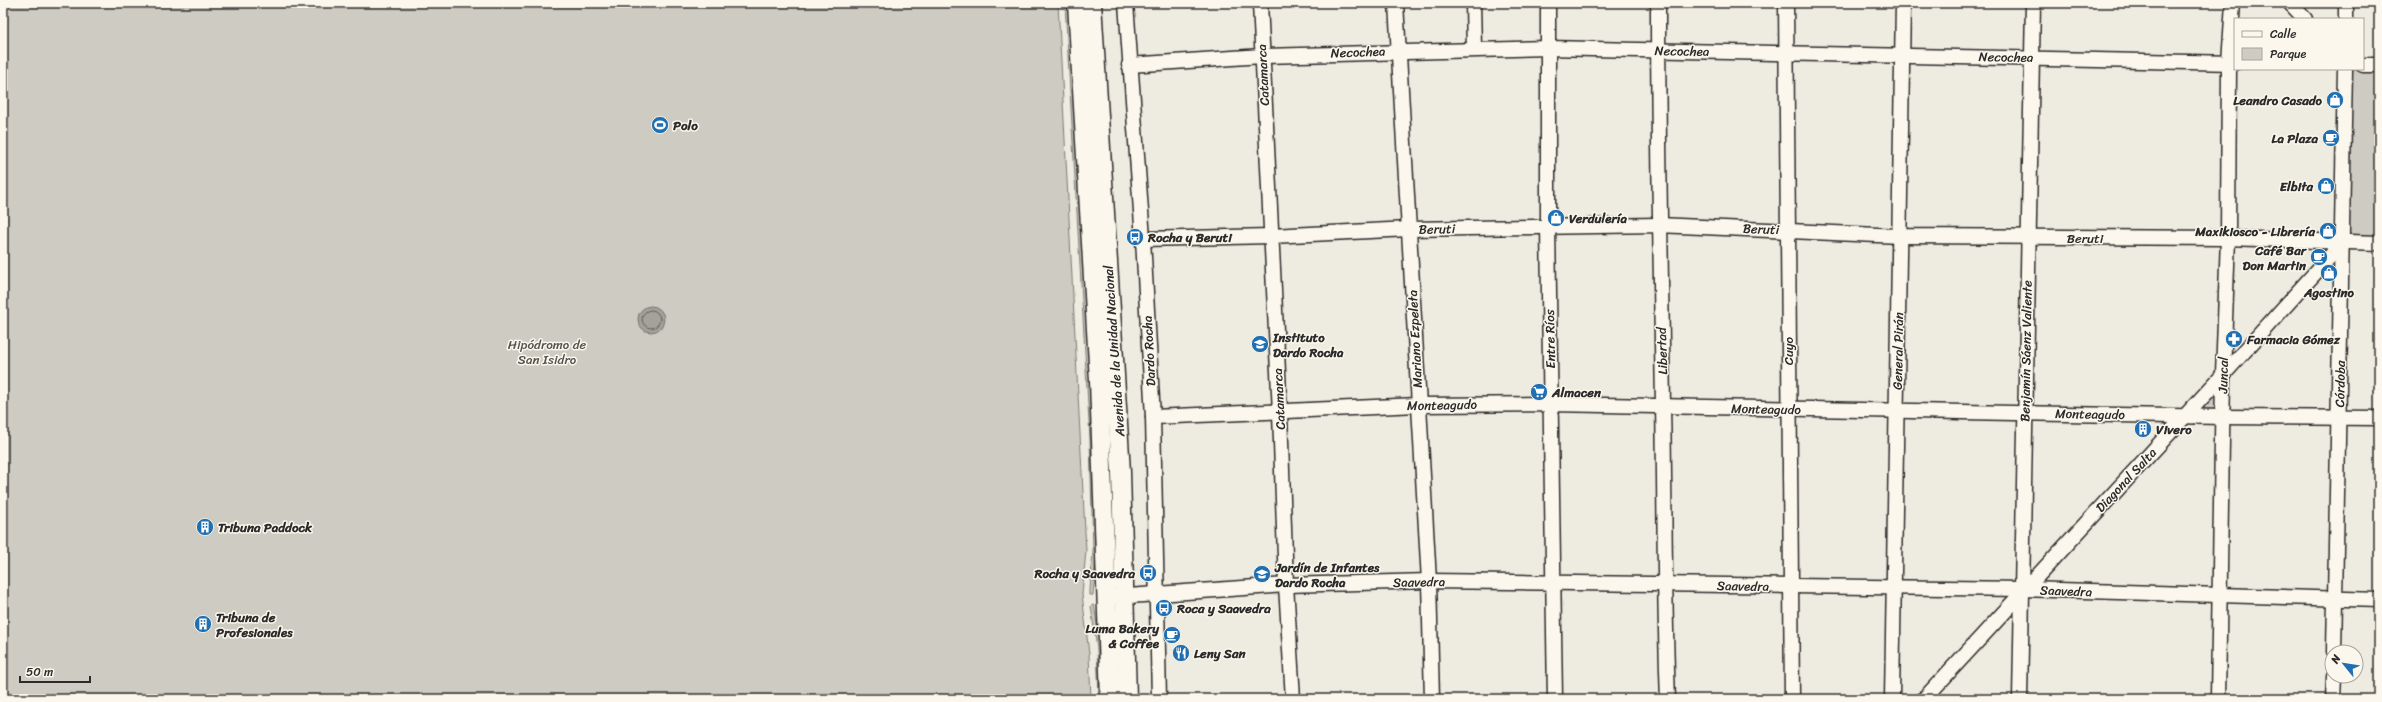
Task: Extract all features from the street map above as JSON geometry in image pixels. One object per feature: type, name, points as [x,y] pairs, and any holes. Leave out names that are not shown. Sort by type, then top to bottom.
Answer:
[{"type":"main road","name":"Avenida de la Unidad Nacional","points":[[1077,3],[1099,381],[1115,597],[1127,699]]},
{"type":"main road","name":"Avenida de la Unidad Nacional","points":[[1092,3],[1121,472],[1110,699]]},
{"type":"street","name":"Dardo Rocha","points":[[1126,3],[1129,65],[1143,239],[1153,417],[1159,699]]},
{"type":"street","name":"Catamarca","points":[[1260,3],[1280,413],[1286,585],[1293,699]]},
{"type":"street","name":"Mariano Ezpeleta","points":[[1396,3],[1429,581],[1432,699]]},
{"type":"street","points":[[1473,3],[1474,49]]},
{"type":"street","name":"Entre Ríos","points":[[1548,3],[1548,226],[1555,699]]},
{"type":"street","name":"Libertad","points":[[1658,3],[1658,225],[1663,406],[1664,585],[1668,699]]},
{"type":"street","name":"Cuyo","points":[[1786,3],[1789,586],[1792,699]]},
{"type":"street","name":"General Pirán","points":[[1892,699],[1903,3]]},
{"type":"street","name":"Benjamín Sáenz Valiente","points":[[2020,699],[2033,3]]},
{"type":"street","name":"Juncal","points":[[2218,699],[2223,375],[2228,238],[2233,3]]},
{"type":"street","points":[[2290,3],[2304,18]]},
{"type":"street","points":[[2346,3],[2346,18]]},
{"type":"street","name":"Necochea","points":[[1129,65],[1262,56],[1548,48],[1786,52],[2232,63]]},
{"type":"street","points":[[2364,65],[2379,65]]},
{"type":"street","name":"Córdoba","points":[[2334,644],[2343,242],[2345,70]]},
{"type":"street","name":"Beruti","points":[[1143,239],[1271,236],[1409,229],[1658,225],[1900,236],[2028,238],[2228,238],[2379,243]]},
{"type":"street","name":"Diagonal Salta","points":[[1924,699],[2023,589],[2223,375],[2343,242]]},
{"type":"street","name":"Monteagudo","points":[[1153,417],[1280,413],[1418,405],[1551,404],[2223,417],[2339,416],[2379,418]]},
{"type":"street","name":"Saavedra","points":[[1115,597],[1286,585],[1429,581],[2023,589],[2379,600]]},
{"type":"street","points":[[2333,699],[2334,684]]},
{"type":"green space","name":"Hipódromo de San Isidro","points":[[3,3],[1058,3],[1086,551],[1082,594],[1089,654],[1091,699],[3,699]]},
{"type":"green space","points":[[1065,3],[1068,3],[1091,376],[1096,552],[1093,595],[1090,595],[1093,551],[1090,440]]},
{"type":"green space","points":[[2350,70],[2379,71],[2379,237],[2346,238]]},
{"type":"green space","points":[[2223,375],[2223,417],[2185,416]]},
{"type":"green space","points":[[1094,605],[1100,643],[1102,699],[1099,699],[1097,649],[1091,606]]},
{"type":"water","points":[[651,306],[660,310],[664,319],[660,328],[651,332],[642,328],[638,319],[642,310]]},
{"type":"place","name":"Leandro Casado","points":[[2335,100]]},
{"type":"place","name":"Polo","points":[[660,125]]},
{"type":"place","name":"La Plaza","points":[[2331,138]]},
{"type":"place","name":"Elbita","points":[[2326,186]]},
{"type":"place","name":"Verdulería","points":[[1556,218]]},
{"type":"place","name":"Maxikiosco - Librería","points":[[2328,231]]},
{"type":"place","name":"Rocha y Beruti","points":[[1135,237]]},
{"type":"place","name":"Café Bar Don Martin","points":[[2319,257]]},
{"type":"place","name":"Agostino","points":[[2329,273]]},
{"type":"place","name":"Farmacia Gómez","points":[[2234,339]]},
{"type":"place","name":"Instituto Dardo Rocha","points":[[1260,344]]},
{"type":"place","name":"Almacen","points":[[1539,392]]},
{"type":"place","name":"Vivero","points":[[2143,429]]},
{"type":"place","name":"Tribuna Paddock","points":[[205,527]]},
{"type":"place","name":"Rocha y Saavedra","points":[[1148,573]]},
{"type":"place","name":"Jardín de Infantes Dardo Rocha","points":[[1262,574]]},
{"type":"place","name":"Roca y Saavedra","points":[[1164,608]]},
{"type":"place","name":"Tribuna de Profesionales","points":[[203,624]]},
{"type":"place","name":"Luma Bakery & Coffee","points":[[1172,635]]},
{"type":"place","name":"Leny San","points":[[1181,653]]}]
